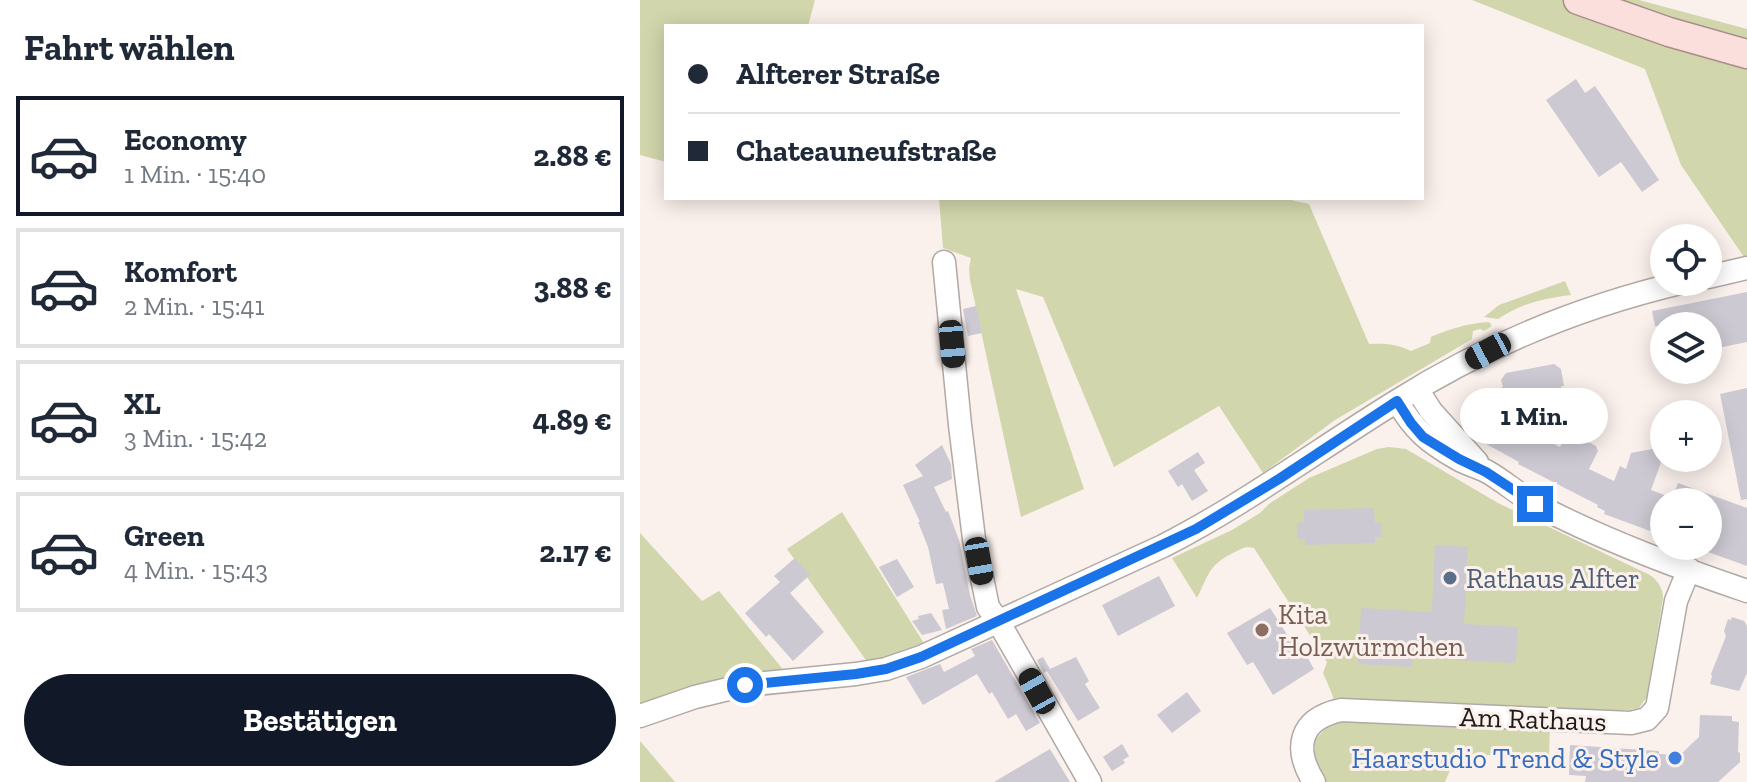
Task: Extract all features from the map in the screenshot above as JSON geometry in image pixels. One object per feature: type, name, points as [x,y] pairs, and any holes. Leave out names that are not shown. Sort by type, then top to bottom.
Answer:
[{"type":"main road","points":[[1578,0],[1669,32],[1747,54]]},
{"type":"street","points":[[944,262],[974,539],[988,607],[1090,782]]},
{"type":"street","points":[[1722,274],[1747,268]]},
{"type":"street","points":[[640,716],[695,697],[745,685],[856,674],[886,669],[921,657],[1196,529],[1279,479],[1397,401],[1513,338],[1573,314],[1650,291]]},
{"type":"street","points":[[1417,389],[1431,411],[1486,472]]},
{"type":"street","points":[[1397,401],[1423,437],[1535,504],[1649,555],[1747,591]]},
{"type":"street","name":"Am Rathaus","points":[[1310,775],[1301,751],[1302,740],[1310,724],[1341,710],[1631,723],[1647,719],[1657,708],[1676,601],[1689,569]]},
{"type":"green space","points":[[640,0],[815,0],[809,24],[664,24],[664,161],[640,155]]},
{"type":"green space","points":[[1472,0],[1639,0],[1747,29],[1747,256],[1744,257],[1681,165],[1645,69]]},
{"type":"green space","points":[[939,200],[1291,200],[1309,204],[1369,344],[1390,344],[1411,351],[1430,343],[1431,337],[1452,329],[1489,322],[1492,326],[1484,331],[1473,331],[1472,339],[1335,420],[1263,473],[1219,406],[1114,467],[1043,297],[1016,289],[1084,489],[1021,517],[970,280],[971,258],[943,248]]},
{"type":"green space","points":[[1565,281],[1571,295],[1533,302],[1498,319],[1484,317],[1499,305]]},
{"type":"green space","points":[[1377,449],[1406,449],[1498,503],[1655,580],[1663,598],[1647,697],[1639,708],[1603,710],[1550,725],[1549,757],[1457,754],[1445,782],[1325,782],[1315,766],[1315,740],[1330,722],[1335,709],[1323,673],[1327,662],[1254,548],[1242,548],[1220,561],[1211,570],[1197,598],[1172,558],[1232,530],[1309,478]]},
{"type":"green space","points":[[842,512],[925,645],[868,663],[787,549]]},
{"type":"green space","points":[[640,533],[702,601],[719,591],[785,672],[640,707]]},
{"type":"green space","points":[[640,741],[675,782],[640,782]]},
{"type":"building","points":[[1576,79],[1585,93],[1595,86],[1659,180],[1642,192],[1621,162],[1599,177],[1546,100]]},
{"type":"building","points":[[1747,292],[1747,342],[1722,347],[1722,312],[1652,311]]},
{"type":"building","points":[[976,306],[982,333],[968,336],[963,309]]},
{"type":"building","points":[[1554,364],[1561,369],[1563,398],[1552,400],[1554,408],[1528,412],[1534,415],[1527,431],[1560,447],[1569,432],[1596,446],[1598,451],[1589,469],[1614,481],[1620,466],[1626,469],[1631,453],[1650,449],[1650,472],[1658,472],[1650,488],[1650,531],[1604,514],[1605,511],[1598,505],[1479,440],[1491,417],[1486,396],[1503,387],[1501,380],[1506,373]]},
{"type":"building","points":[[1747,388],[1747,499],[1741,500],[1720,394]]},
{"type":"building","points":[[942,445],[951,464],[952,479],[934,487],[948,511],[959,540],[977,616],[946,629],[942,610],[949,609],[943,583],[936,584],[920,522],[903,485],[923,476],[915,465]]},
{"type":"building","points":[[1198,452],[1205,463],[1194,470],[1208,491],[1192,501],[1182,484],[1178,487],[1168,471]]},
{"type":"building","points":[[1722,499],[1747,508],[1747,566],[1722,557]]},
{"type":"building","points":[[1374,508],[1375,523],[1381,523],[1381,537],[1375,537],[1375,543],[1305,545],[1305,539],[1297,539],[1297,524],[1304,523],[1304,510]]},
{"type":"building","name":"Rathaus Alfter","points":[[1435,545],[1468,547],[1464,624],[1518,627],[1516,663],[1438,659],[1439,645],[1413,644],[1412,667],[1358,664],[1361,608],[1432,612]]},
{"type":"building","points":[[795,558],[810,575],[790,593],[824,632],[793,661],[745,613],[780,582],[774,576]]},
{"type":"building","points":[[897,559],[914,587],[897,597],[879,567]]},
{"type":"building","points":[[1159,576],[1175,606],[1118,636],[1102,605]]},
{"type":"building","points":[[1270,608],[1290,639],[1295,636],[1314,669],[1273,695],[1253,662],[1247,665],[1227,633]]},
{"type":"building","points":[[931,613],[942,630],[922,635],[912,621]]},
{"type":"building","points":[[1732,617],[1744,621],[1747,626],[1747,673],[1739,691],[1710,684],[1726,636],[1724,631],[1728,619]]},
{"type":"building","points":[[992,640],[1040,723],[1026,731],[1016,714],[1008,719],[977,674],[923,705],[906,677],[940,664],[944,672],[975,656],[971,649]]},
{"type":"building","points":[[1043,657],[1050,669],[1076,657],[1089,681],[1085,684],[1100,708],[1078,721],[1047,671],[1044,673],[1037,660]]},
{"type":"building","points":[[1187,692],[1201,711],[1172,733],[1157,715]]},
{"type":"building","points":[[1700,715],[1732,716],[1732,721],[1739,722],[1740,762],[1718,782],[1585,782],[1586,776],[1569,775],[1570,745],[1680,755],[1699,737]]},
{"type":"building","points":[[1122,744],[1129,756],[1123,760],[1125,763],[1112,771],[1103,757]]},
{"type":"building","points":[[1050,749],[1070,782],[994,782]]},
{"type":"place","name":"Rathaus Alfter","points":[[1450,578]]},
{"type":"place","name":"Kita Holzwürmchen","points":[[1262,630]]},
{"type":"place","name":"Haarstudio Trend & Style","points":[[1675,758]]},
{"type":"route","points":[[745,685],[856,674],[886,669],[921,657],[1196,529],[1279,479],[1397,401],[1423,437],[1535,504]]}]
